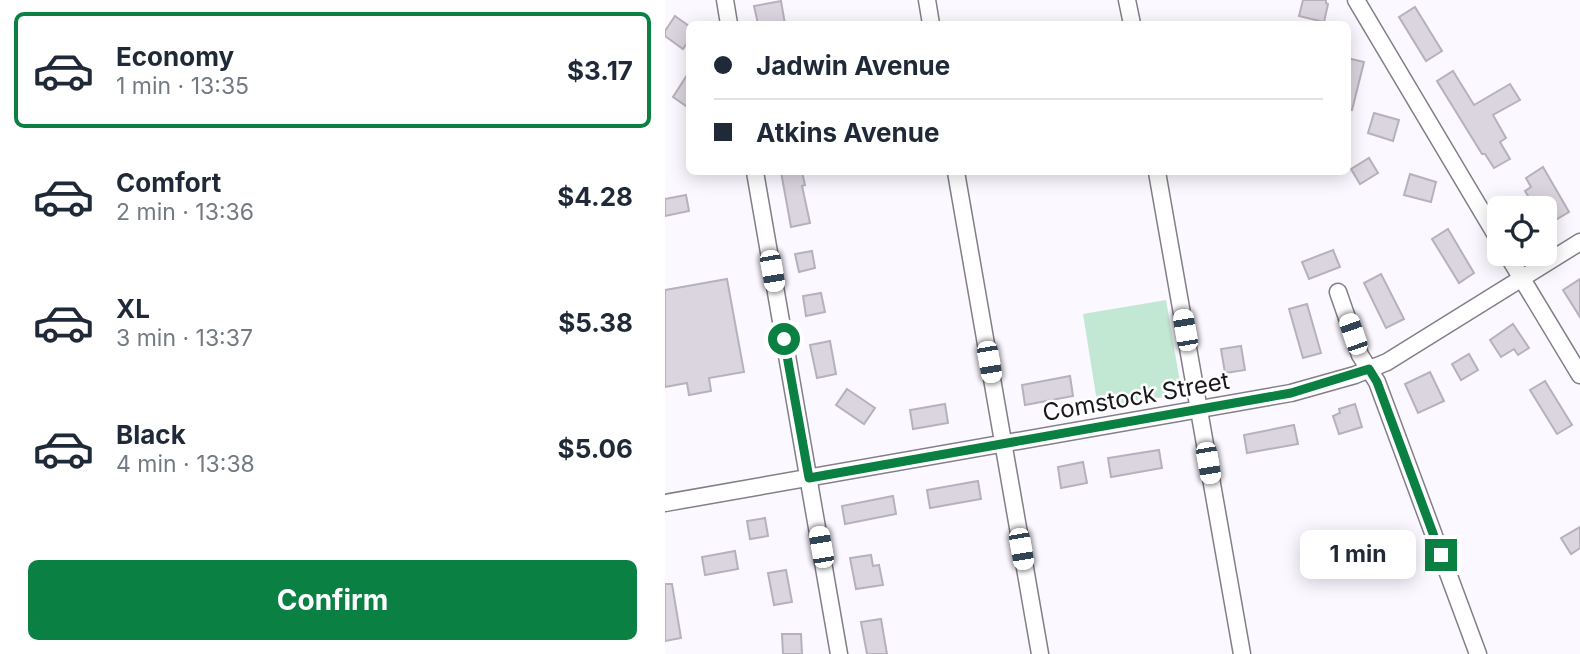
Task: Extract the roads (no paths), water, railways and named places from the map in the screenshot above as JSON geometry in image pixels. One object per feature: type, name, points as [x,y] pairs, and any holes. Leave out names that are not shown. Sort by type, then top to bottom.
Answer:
[{"type":"street","points":[[725,0],[728,21]]},
{"type":"street","points":[[927,0],[930,21]]},
{"type":"street","points":[[1127,0],[1131,21]]},
{"type":"street","points":[[1356,0],[1487,220]]},
{"type":"street","points":[[756,175],[839,654]]},
{"type":"street","points":[[957,175],[1040,654]]},
{"type":"street","points":[[1158,175],[1242,654]]},
{"type":"street","name":"Comstock Street","points":[[665,503],[1291,393],[1387,362],[1580,242]]},
{"type":"street","points":[[1514,266],[1580,375]]},
{"type":"street","points":[[1338,292],[1360,355],[1377,382],[1478,654]]}]
